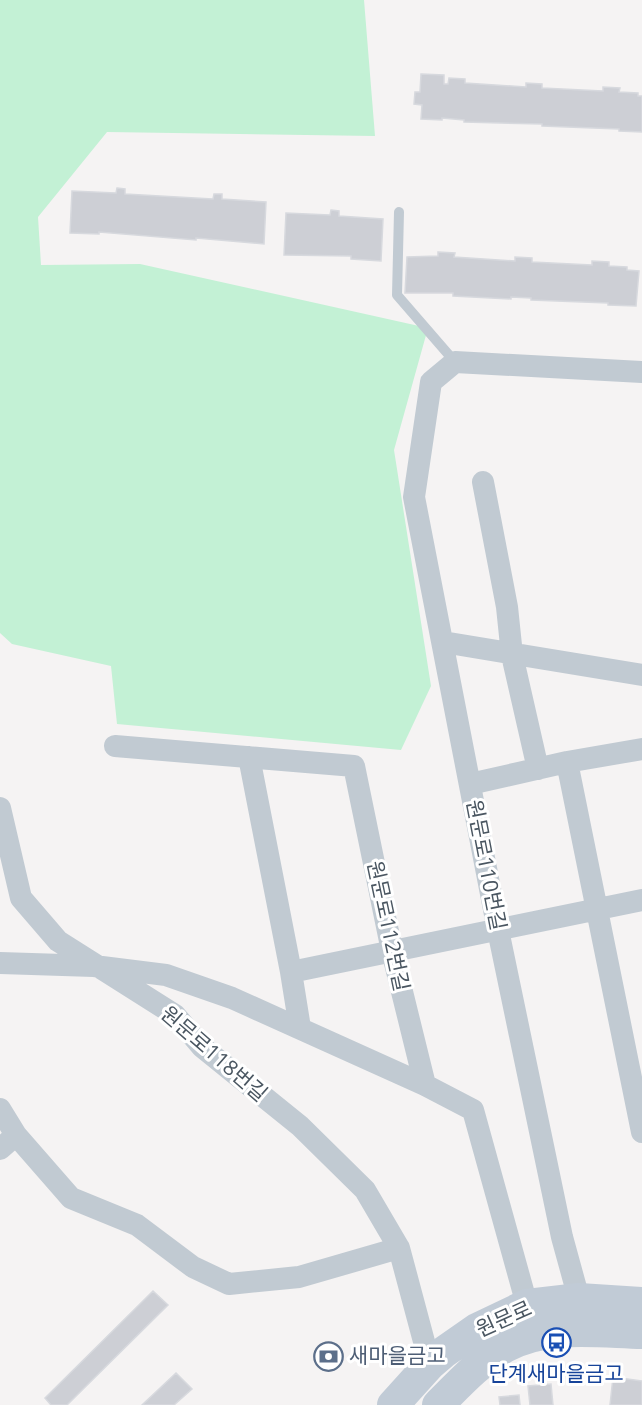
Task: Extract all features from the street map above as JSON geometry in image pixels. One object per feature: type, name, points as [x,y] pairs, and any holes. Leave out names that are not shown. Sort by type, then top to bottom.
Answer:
[{"type":"main road","name":"원문로","points":[[393,1405],[430,1364],[477,1329],[526,1305],[579,1299],[636,1302]]},
{"type":"main road","name":"원문로","points":[[438,1405],[471,1372],[505,1347],[530,1337],[562,1331],[642,1334]]},
{"type":"main road","points":[[608,1332],[642,1342]]},
{"type":"street","points":[[470,784],[414,497],[431,382],[455,362],[642,372]]},
{"type":"street","points":[[483,482],[507,607],[512,655],[538,769]]},
{"type":"street","points":[[442,642],[642,675]]},
{"type":"street","points":[[116,746],[249,757],[300,1028]]},
{"type":"street","name":"원문로110번길","points":[[579,1299],[562,1237],[470,784],[567,762],[642,749]]},
{"type":"street","name":"원문로112번길","points":[[249,757],[354,766],[392,951],[425,1085]]},
{"type":"street","points":[[567,762],[642,1132]]},
{"type":"street","name":"원문로118번길","points":[[0,808],[21,898],[58,941],[94,966],[175,1015],[202,1047],[300,1126],[335,1163],[365,1190],[399,1248],[430,1364]]},
{"type":"street","points":[[291,972],[642,900]]},
{"type":"street","points":[[0,963],[94,966],[166,975],[232,998],[425,1085],[473,1110],[526,1305]]},
{"type":"street","points":[[0,1109],[8,1142],[71,1198],[137,1225],[193,1267],[229,1284],[299,1277],[399,1248]]},
{"type":"lane","points":[[399,212],[397,295],[455,362]]},
{"type":"green space","points":[[0,0],[364,0],[375,136],[107,132],[38,217],[41,265],[140,264],[428,328],[394,450],[431,686],[401,750],[117,724],[111,666],[12,644],[0,633]]},
{"type":"building","points":[[421,74],[444,75],[444,84],[448,84],[449,78],[465,79],[465,83],[526,87],[526,83],[542,84],[542,88],[603,91],[603,87],[620,88],[619,92],[638,93],[638,96],[642,96],[642,132],[542,126],[542,124],[464,122],[464,120],[442,118],[442,120],[421,119],[422,105],[414,104],[415,92],[420,92]]},
{"type":"building","points":[[117,188],[125,189],[125,194],[213,199],[214,194],[222,194],[222,199],[266,202],[264,244],[99,232],[99,234],[70,233],[72,191],[116,193]]},
{"type":"building","points":[[331,210],[339,211],[339,216],[383,219],[381,261],[351,259],[351,256],[284,255],[286,213],[330,215]]},
{"type":"building","points":[[438,252],[455,253],[454,257],[515,261],[515,257],[532,258],[532,262],[592,265],[592,261],[609,262],[609,266],[627,267],[627,270],[639,271],[636,306],[531,300],[531,298],[453,296],[453,293],[405,293],[407,257],[438,256]]},
{"type":"building","points":[[153,1291],[168,1305],[67,1405],[51,1405],[45,1398]]},
{"type":"building","points":[[176,1373],[192,1389],[174,1405],[142,1405]]},
{"type":"building","points":[[613,1377],[642,1381],[642,1405],[610,1405]]},
{"type":"building","points":[[551,1384],[553,1405],[530,1405],[528,1386]]},
{"type":"building","points":[[519,1395],[520,1405],[500,1405],[499,1397]]},
{"type":"place","name":"단계새마을금고","points":[[556,1343]]},
{"type":"place","name":"새마을금고","points":[[328,1356]]}]
